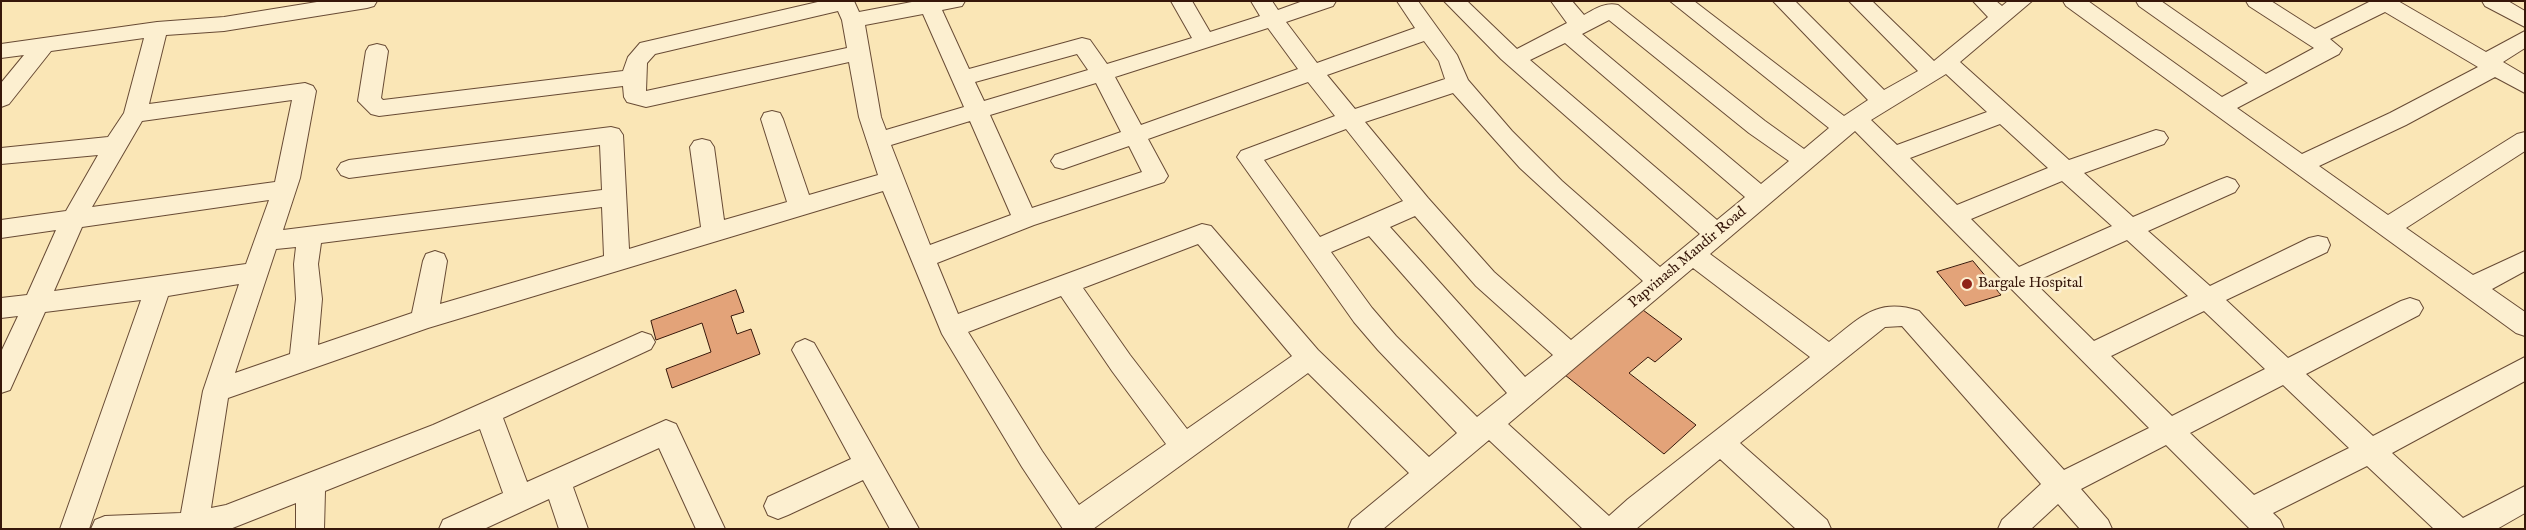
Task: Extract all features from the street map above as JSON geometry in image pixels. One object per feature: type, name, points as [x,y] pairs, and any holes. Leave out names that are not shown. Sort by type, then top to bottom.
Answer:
[{"type":"street","points":[[1,51],[157,29],[224,24],[367,1]]},
{"type":"street","points":[[859,53],[646,99],[635,97],[633,78],[638,56],[648,48],[846,8],[930,6],[955,1]]},
{"type":"street","points":[[1181,1],[1205,41]]},
{"type":"street","points":[[878,141],[1205,41],[1267,10],[1326,1]]},
{"type":"street","points":[[1406,1],[1450,60],[1458,83],[1487,119],[1566,199],[1660,281]]},
{"type":"street","points":[[1454,1],[1515,59],[1717,234]]},
{"type":"street","points":[[1561,1],[1573,29],[1761,198]]},
{"type":"street","points":[[1680,1],[1893,155],[2015,279],[2261,520],[2370,451],[2525,368]]},
{"type":"street","points":[[1783,1],[1882,100]]},
{"type":"street","points":[[1859,1],[1940,68],[2004,114],[2207,298],[2454,529]]},
{"type":"street","points":[[1983,1],[2002,18]]},
{"type":"street","name":"Papvinash Mandir Road","points":[[1362,529],[1851,124],[1882,100],[1940,68],[2022,1]]},
{"type":"street","points":[[2073,1],[2525,326]]},
{"type":"street","points":[[2146,1],[2265,84]]},
{"type":"street","points":[[2220,107],[2331,50],[2256,1]]},
{"type":"street","points":[[2492,1],[2525,20]]},
{"type":"street","points":[[2314,38],[2384,2],[2525,84]]},
{"type":"street","points":[[930,6],[1025,219]]},
{"type":"street","points":[[846,8],[859,53],[870,117],[891,180],[951,327],[1032,459],[1077,526],[1309,358]]},
{"type":"street","points":[[1267,10],[1349,119],[1419,204],[1491,284],[1571,355]]},
{"type":"street","points":[[1515,59],[1611,10],[1757,127],[1805,161]]},
{"type":"street","points":[[2,381],[74,218],[115,145],[135,114],[157,29]]},
{"type":"street","points":[[1063,161],[1136,137],[1429,31]]},
{"type":"street","points":[[2300,165],[2398,118],[2491,65],[2525,38]]},
{"type":"street","points":[[1,98],[45,44]]},
{"type":"street","points":[[923,258],[1025,219],[1156,176],[1102,73],[1082,45],[962,78]]},
{"type":"street","points":[[377,51],[369,101],[379,108],[633,78]]},
{"type":"street","points":[[1458,83],[1349,119],[1249,157],[1363,315],[1387,343],[1483,428],[1603,529]]},
{"type":"street","points":[[135,114],[305,91],[284,189],[216,391],[194,527]]},
{"type":"street","points":[[1893,155],[2004,114]]},
{"type":"street","points":[[772,118],[801,207]]},
{"type":"street","points":[[349,170],[611,135],[617,262]]},
{"type":"street","points":[[1953,216],[2066,170],[2156,138]]},
{"type":"street","points":[[2388,228],[2525,140]]},
{"type":"street","points":[[1,156],[115,145]]},
{"type":"street","points":[[702,147],[714,233]]},
{"type":"street","points":[[216,391],[424,320],[891,180]]},
{"type":"street","points":[[2015,279],[2227,186]]},
{"type":"street","points":[[1,229],[284,189]]},
{"type":"street","points":[[267,241],[614,197]]},
{"type":"street","points":[[1315,249],[1419,204]]},
{"type":"street","points":[[1373,224],[1524,394]]},
{"type":"street","points":[[951,327],[1202,233],[1309,358],[1428,474]]},
{"type":"street","points":[[303,361],[310,299],[306,264],[310,236]]},
{"type":"street","points":[[2091,354],[2318,245]]},
{"type":"street","points":[[1692,254],[1829,358]]},
{"type":"street","points":[[424,320],[435,260]]},
{"type":"street","points":[[2471,288],[2525,260]]},
{"type":"street","points":[[1,308],[158,288],[256,272]]},
{"type":"street","points":[[1066,284],[1121,363],[1185,447]]},
{"type":"street","points":[[74,529],[158,288]]},
{"type":"street","points":[[2012,529],[2038,503],[2060,486],[2410,308]]},
{"type":"street","points":[[1616,529],[1638,508],[1878,318],[1897,315],[1910,318],[2098,529]]},
{"type":"street","points":[[105,529],[194,527],[227,517],[443,433],[642,342]]},
{"type":"street","points":[[805,350],[905,529]]},
{"type":"street","points":[[488,413],[519,499]]},
{"type":"street","points":[[453,529],[489,521],[519,499],[666,432],[711,529]]},
{"type":"street","points":[[1721,443],[1817,529]]},
{"type":"street","points":[[778,506],[869,464]]},
{"type":"street","points":[[557,482],[574,529]]},
{"type":"street","points":[[310,529],[311,485]]},
{"type":"street","points":[[2470,529],[2525,498]]},
{"type":"building","points":[[1973,261],[2001,295],[1965,306],[1937,272]]},
{"type":"building","points":[[736,290],[744,312],[731,316],[737,334],[751,329],[760,354],[672,388],[666,369],[711,352],[702,323],[656,340],[651,321]]},
{"type":"building","points":[[1643,310],[1682,339],[1655,362],[1648,357],[1629,373],[1696,425],[1664,454],[1565,375]]},
{"type":"place","name":"Bargale Hospital","points":[[1967,284]]}]
